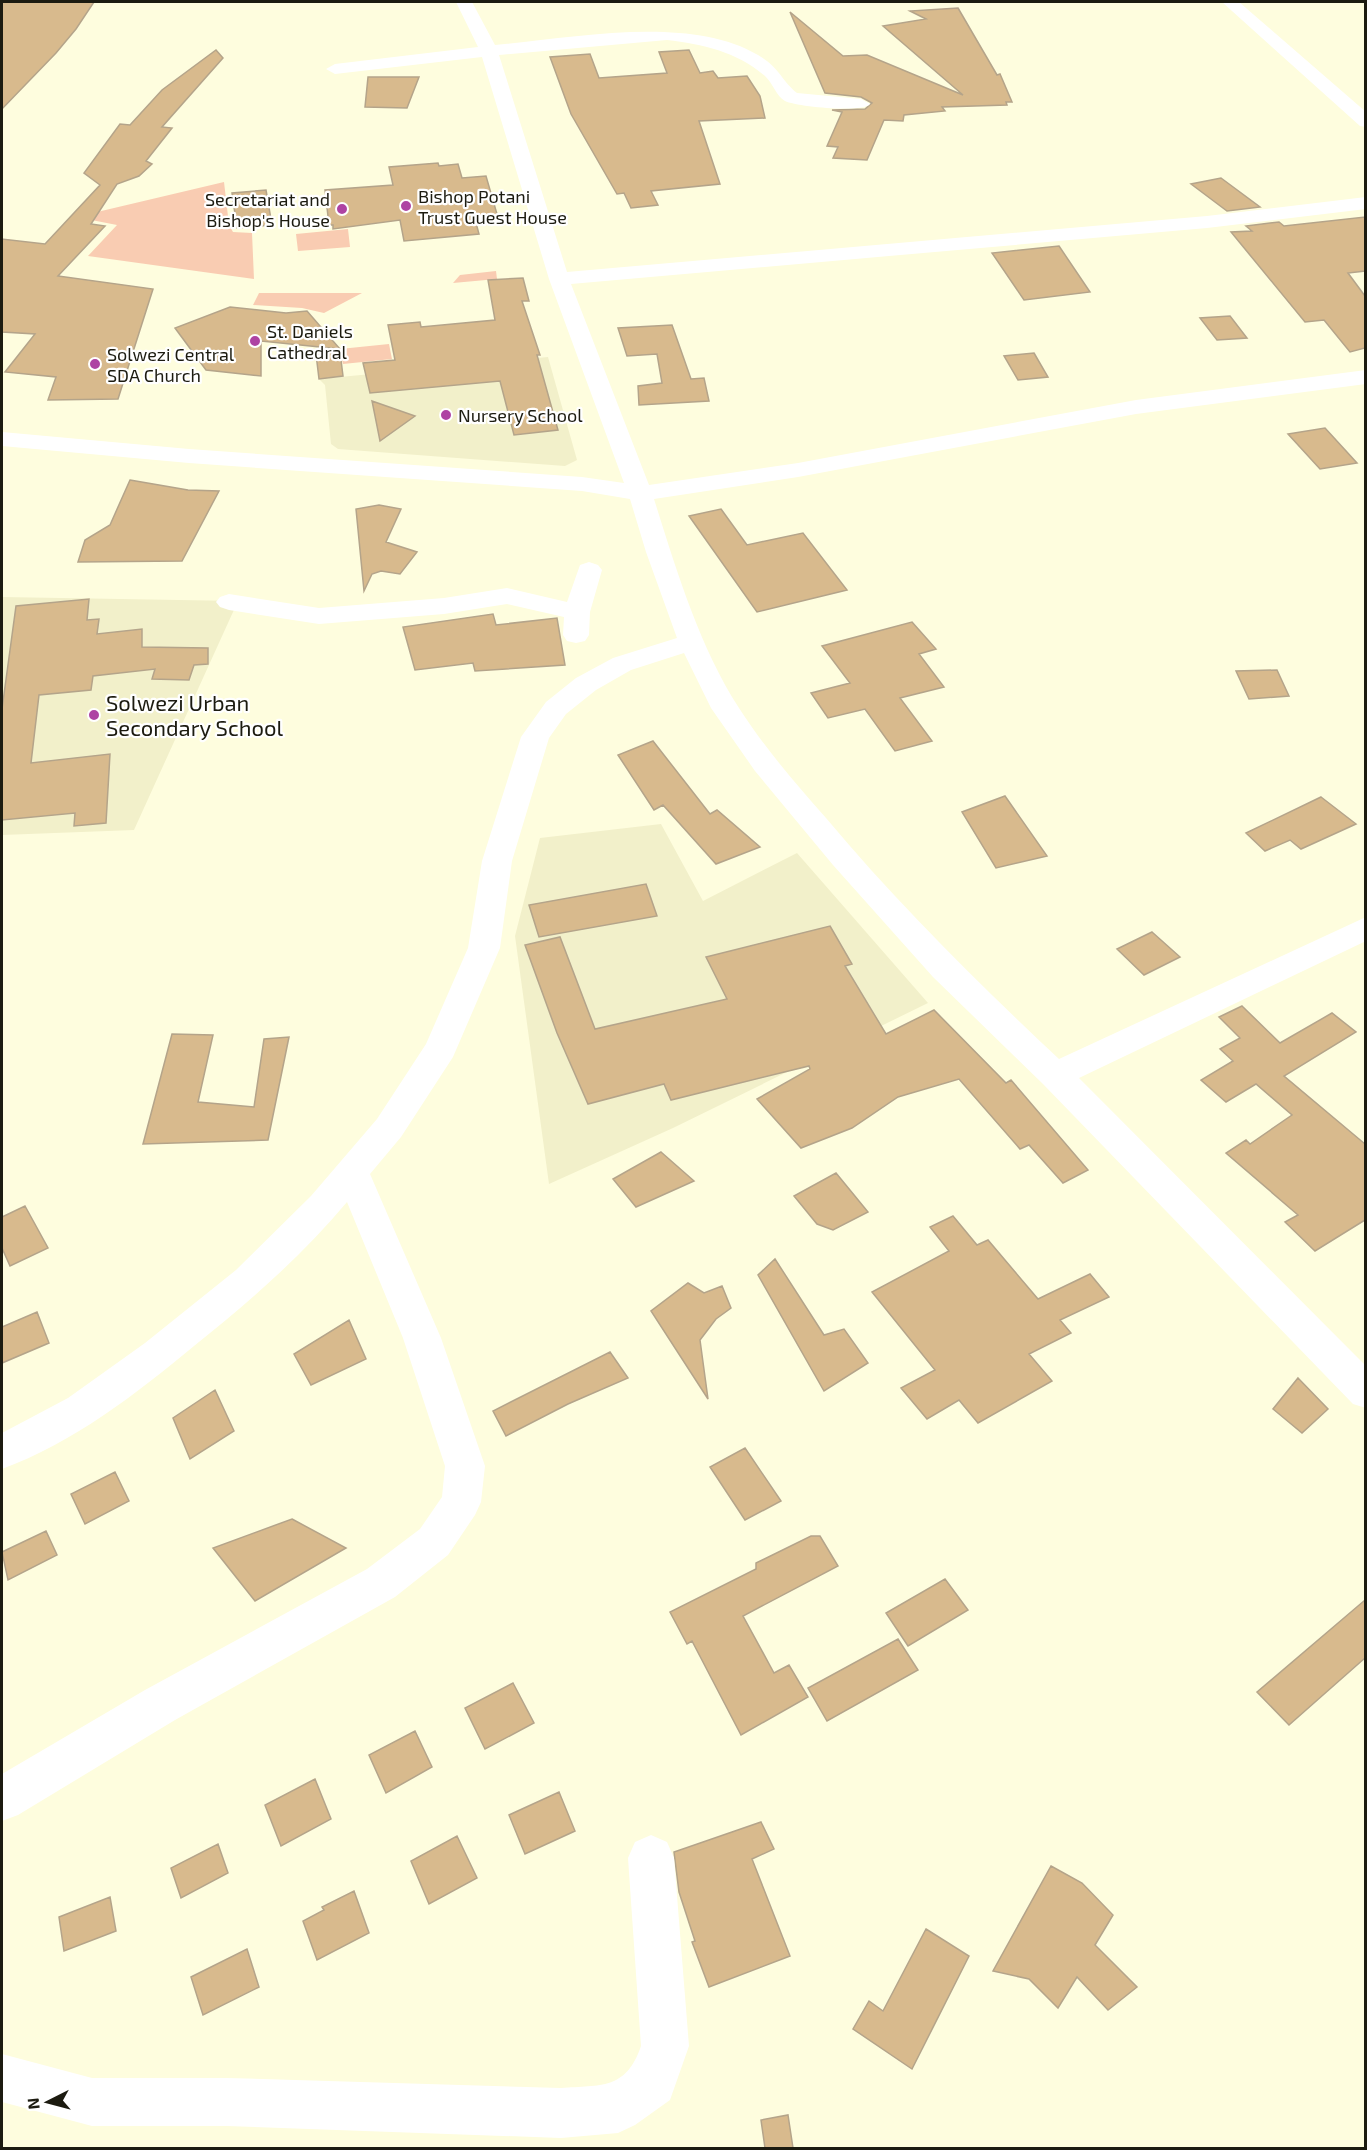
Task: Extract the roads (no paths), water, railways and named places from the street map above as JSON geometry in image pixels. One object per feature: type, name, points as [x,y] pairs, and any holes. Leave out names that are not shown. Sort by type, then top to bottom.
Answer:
[{"type":"street","points":[[464,2],[481,32],[488,51],[528,171],[559,279],[640,493],[658,552],[692,642],[725,708],[765,765],[843,858],[944,969],[1055,1075],[1365,1392]]},
{"type":"street","points":[[1230,2],[1365,122]]},
{"type":"street","points":[[334,69],[488,51],[667,35],[696,38],[744,52],[775,76],[789,96],[800,100],[829,100],[861,104]]},
{"type":"street","points":[[559,279],[1207,222],[1365,203]]},
{"type":"street","points":[[2,439],[189,456],[582,484],[640,493],[712,485],[1061,419],[1205,396],[1365,377]]},
{"type":"street","points":[[229,602],[319,616],[444,606],[507,596],[576,624],[589,570]]},
{"type":"street","points":[[2,1452],[82,1410],[240,1289],[323,1206],[389,1128],[441,1048],[484,948],[497,861],[535,737],[556,708],[585,684],[622,664],[692,642]]},
{"type":"street","points":[[1055,1075],[1365,928]]},
{"type":"street","points":[[2,1800],[160,1705],[381,1583],[434,1542],[461,1502],[465,1466],[422,1338],[352,1171]]},
{"type":"street","points":[[2,2078],[92,2103],[228,2102],[561,2113],[618,2108],[652,2083],[665,2046],[651,1858]]},
{"type":"place","name":"Bishop Potani Trust Guest House","points":[[406,206]]},
{"type":"place","name":"Secretariat and Bishop's House","points":[[342,209]]},
{"type":"place","name":"St. Daniels Cathedral","points":[[255,341]]},
{"type":"place","name":"Solwezi Central SDA Church","points":[[95,364]]},
{"type":"place","name":"Nursery School","points":[[446,415]]},
{"type":"place","name":"Solwezi Urban Secondary School","points":[[94,715]]}]
